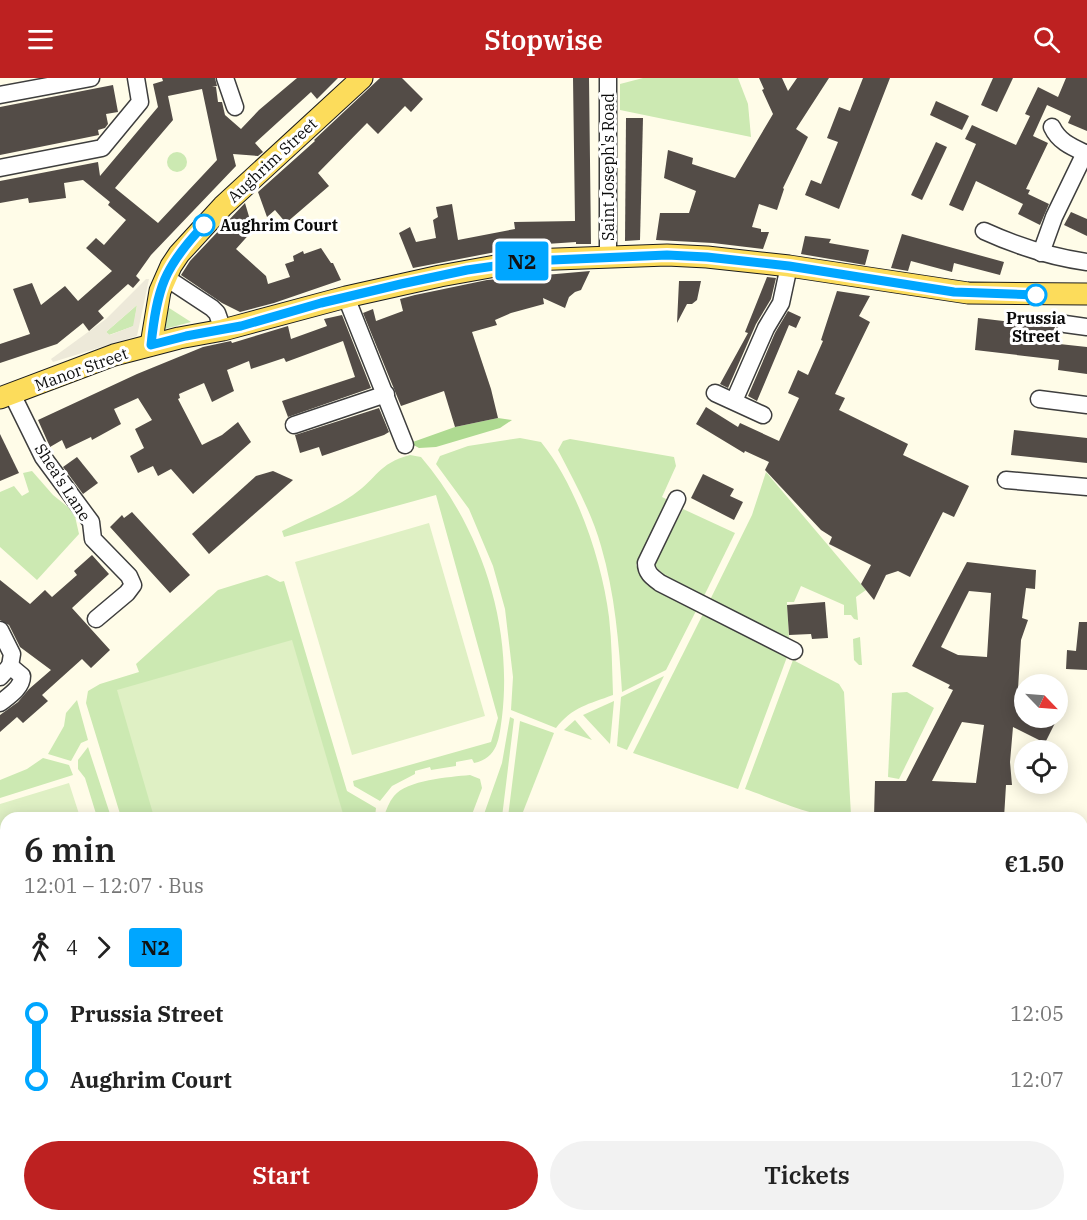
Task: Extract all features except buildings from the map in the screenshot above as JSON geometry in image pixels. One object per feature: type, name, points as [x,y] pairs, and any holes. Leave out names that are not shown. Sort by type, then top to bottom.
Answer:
[{"type":"main road","name":"Aughrim Street","points":[[151,345],[156,305],[165,277],[179,254],[214,214],[362,78]]},
{"type":"main road","points":[[224,330],[346,297],[458,272],[514,262],[608,256],[698,256],[789,266],[968,293],[1087,294]]},
{"type":"main road","name":"Manor Street","points":[[6,396],[114,355],[186,336],[224,330]]},
{"type":"street","points":[[0,95],[91,78]]},
{"type":"street","points":[[0,168],[102,148],[140,102],[135,78]]},
{"type":"street","points":[[225,78],[235,107]]},
{"type":"street","name":"Saint Joseph's Road","points":[[608,78],[608,256]]},
{"type":"street","points":[[1041,253],[1054,217],[1086,154],[1063,142],[1056,136],[1052,127]]},
{"type":"street","points":[[984,231],[1041,253],[1062,259],[1087,262]]},
{"type":"street","points":[[734,401],[765,328],[781,303],[789,266]]},
{"type":"street","points":[[165,277],[212,308],[217,313],[224,330]]},
{"type":"street","points":[[346,297],[405,445]]},
{"type":"street","points":[[1065,324],[1087,327]]},
{"type":"street","points":[[716,393],[762,415]]},
{"type":"street","points":[[294,425],[386,394]]},
{"type":"street","name":"Shea's Lane","points":[[6,396],[43,457],[91,522],[93,539],[129,576],[133,585],[96,620]]},
{"type":"street","points":[[1039,399],[1087,405]]},
{"type":"street","points":[[1006,480],[1087,487]]},
{"type":"street","points":[[678,499],[646,563],[646,570],[660,583],[794,651]]},
{"type":"street","points":[[0,630],[12,654],[5,671],[22,676],[22,681],[17,688],[0,704]]},
{"type":"green space","points":[[643,78],[738,78],[748,104],[751,137],[620,110],[620,84]]},
{"type":"green space","points":[[177,152],[184,155],[187,162],[184,169],[177,172],[170,169],[167,162],[170,155]]},
{"type":"green space","points":[[137,305],[134,326],[109,335],[106,332]]},
{"type":"green space","points":[[166,306],[191,322],[161,330]]},
{"type":"green space","points":[[498,418],[512,420],[500,428],[436,447],[419,448],[410,443],[455,427]]},
{"type":"green space","points":[[520,438],[541,442],[566,480],[594,549],[606,595],[609,617],[613,695],[568,715],[556,728],[511,710],[513,677],[505,609],[493,566],[469,509],[436,464],[440,456],[468,446]]},
{"type":"green space","points":[[570,439],[674,457],[676,466],[662,497],[668,500],[636,565],[647,585],[697,609],[666,670],[622,692],[616,619],[606,564],[588,509],[558,450],[563,441]]},
{"type":"green space","points":[[410,455],[421,457],[461,514],[488,579],[497,613],[502,647],[504,682],[502,717],[496,746],[488,757],[474,763],[472,759],[456,762],[456,766],[431,770],[430,767],[415,771],[415,774],[392,786],[380,801],[354,786],[353,781],[491,742],[498,718],[436,495],[284,537],[282,531],[345,500],[361,489],[384,467]]},
{"type":"green space","points":[[32,471],[53,495],[74,512],[79,534],[37,580],[0,547],[0,492],[14,486],[22,496],[29,492],[23,473]]},
{"type":"green space","points":[[766,472],[866,590],[856,597],[858,620],[851,615],[844,615],[844,605],[801,586],[794,602],[787,602],[789,641],[709,602],[752,515]]},
{"type":"green space","points":[[683,509],[735,533],[703,598],[671,582],[655,566]]},
{"type":"green space","points":[[429,523],[485,716],[352,755],[295,562]]},
{"type":"green space","points":[[267,575],[280,582],[284,581],[347,791],[376,808],[376,812],[119,812],[86,703],[88,691],[100,684],[139,672],[136,664],[218,590]]},
{"type":"green space","points":[[704,612],[787,657],[738,789],[633,753]]},
{"type":"green space","points":[[860,637],[862,665],[854,660],[853,639]]},
{"type":"green space","points":[[292,640],[343,812],[153,812],[117,690]]},
{"type":"green space","points":[[793,660],[839,684],[844,692],[851,812],[812,812],[745,789]]},
{"type":"green space","points":[[664,676],[627,750],[617,746],[621,697]]},
{"type":"green space","points":[[907,692],[934,708],[899,779],[888,777],[892,693]]},
{"type":"green space","points":[[77,700],[88,740],[81,743],[71,761],[48,754],[64,726],[66,713]]},
{"type":"green space","points":[[614,701],[610,744],[583,715]]},
{"type":"green space","points":[[510,717],[514,719],[503,812],[485,812],[502,763]]},
{"type":"green space","points":[[575,720],[592,740],[564,730]]},
{"type":"green space","points":[[520,721],[554,733],[523,812],[509,812]]},
{"type":"green space","points":[[88,747],[109,812],[95,812],[85,778],[78,769],[78,760]]},
{"type":"green space","points":[[43,758],[69,765],[73,775],[0,798],[0,780],[27,769]]},
{"type":"green space","points":[[470,775],[480,779],[482,788],[473,812],[386,812],[394,796],[408,786]]},
{"type":"green space","points":[[69,783],[78,812],[0,812],[0,804]]},
{"type":"shaded area","points":[[146,279],[149,279],[137,336],[53,362],[51,359],[106,319]],"holes":[[[137,305],[133,326],[110,335],[106,332]]]},
{"type":"bus line","name":"N2","points":[[204,225],[179,254],[162,283],[156,305],[151,345],[241,326],[321,303],[467,270],[514,262],[608,256],[707,257],[789,266],[954,292],[1036,295]]},
{"type":"place","name":"Aughrim Court","points":[[204,225]]},
{"type":"place","name":"Prussia Street","points":[[1036,295]]}]
